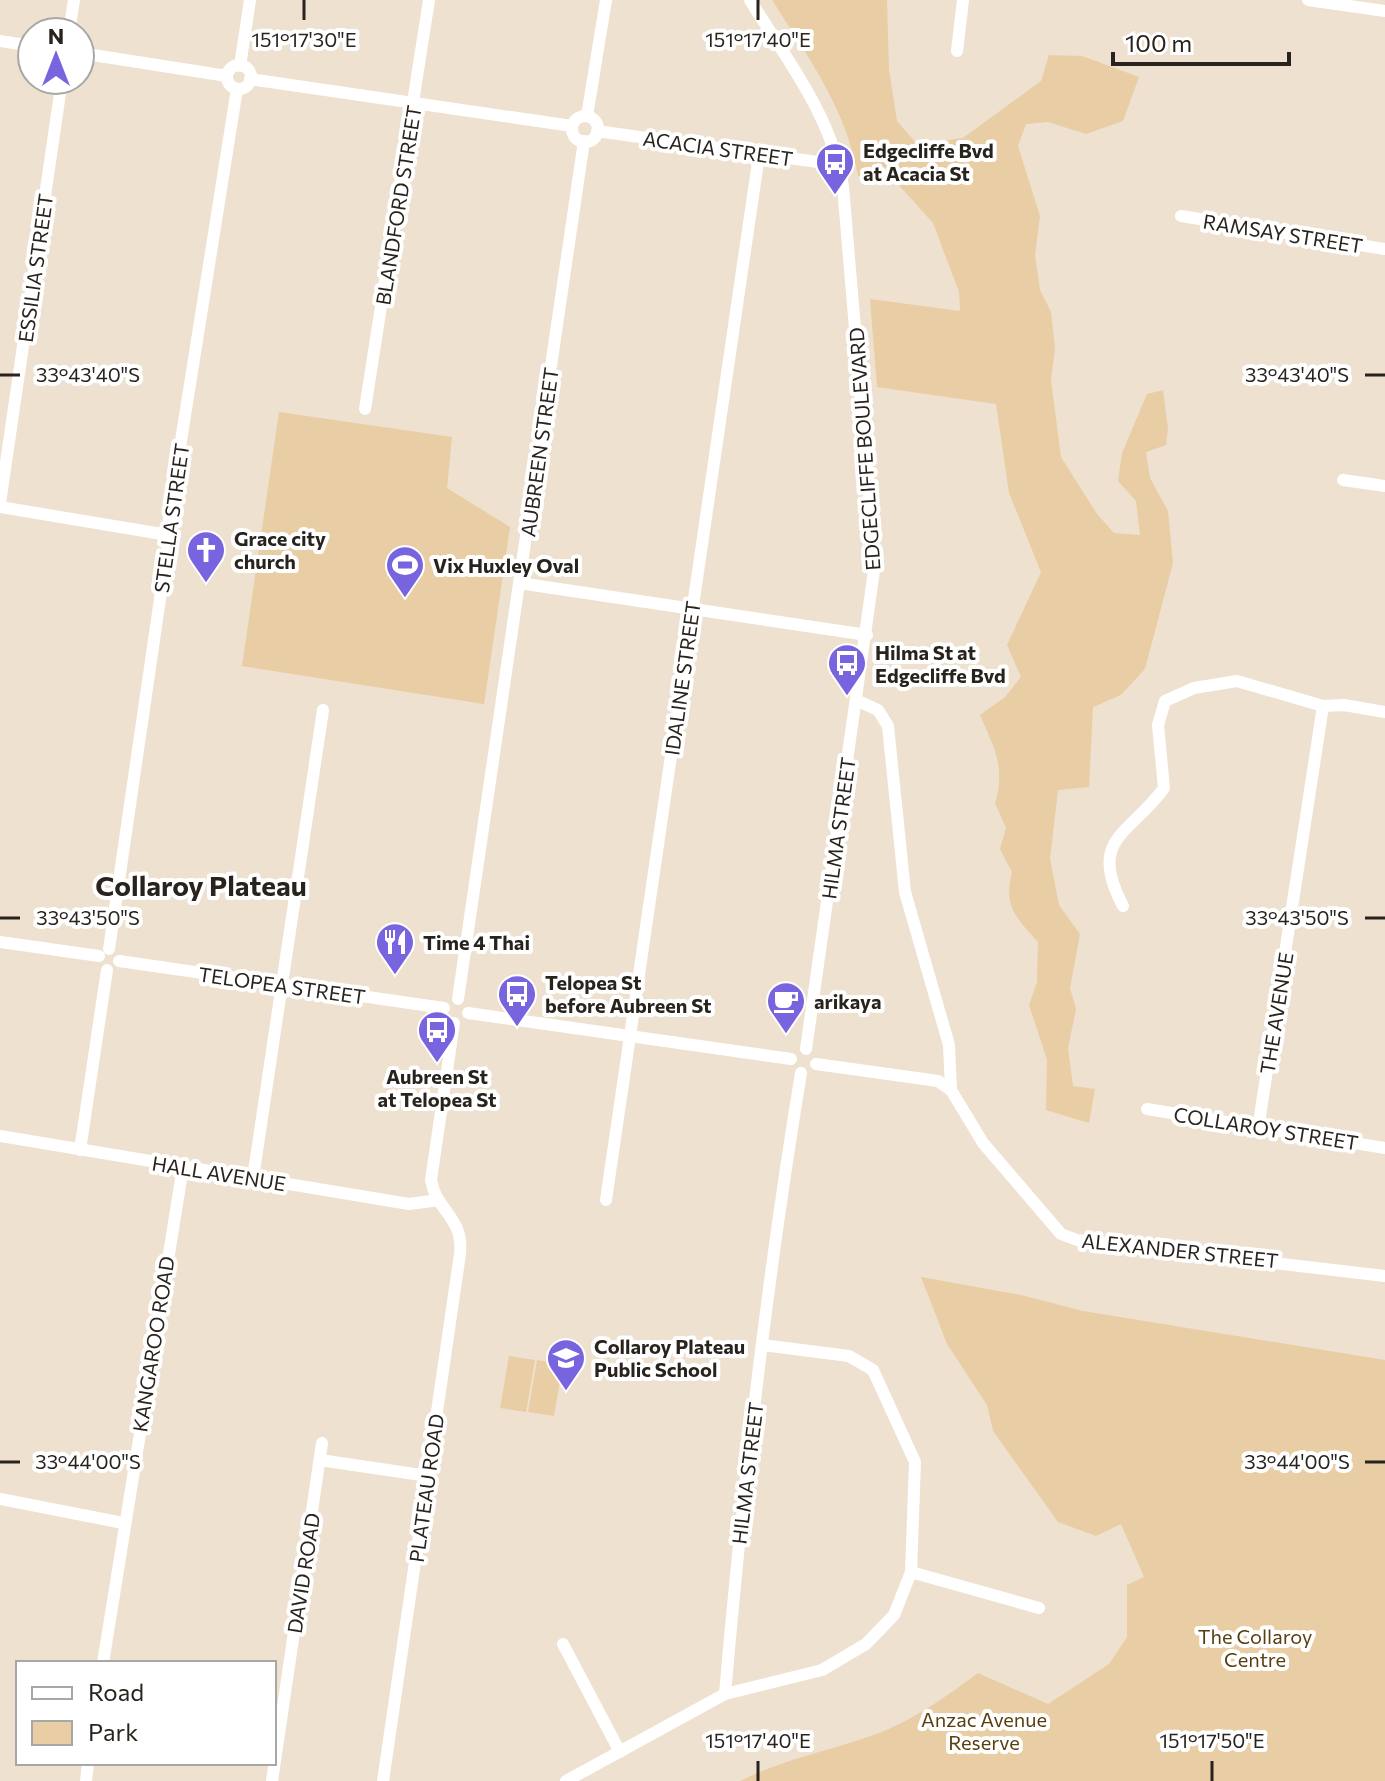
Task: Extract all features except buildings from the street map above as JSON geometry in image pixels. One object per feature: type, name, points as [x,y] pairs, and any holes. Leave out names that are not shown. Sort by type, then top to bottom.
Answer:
[{"type":"street","points":[[240,66],[250,0]]},
{"type":"street","name":"BLANDFORD STREET","points":[[365,409],[429,0]]},
{"type":"street","points":[[587,116],[606,0]]},
{"type":"street","name":"EDGECLIFFE BOULEVARD","points":[[750,0],[827,125],[839,165],[875,555],[858,701]]},
{"type":"street","points":[[957,51],[963,0]]},
{"type":"street","points":[[1308,0],[1385,11]]},
{"type":"street","points":[[96,56],[227,76]]},
{"type":"street","points":[[240,66],[249,71],[250,79],[244,88],[237,89],[231,86],[227,76],[233,67],[240,66]]},
{"type":"street","points":[[250,79],[572,126]]},
{"type":"street","name":"STELLA STREET","points":[[104,952],[237,89]]},
{"type":"street","name":"ESSILIA STREET","points":[[0,505],[60,96]]},
{"type":"street","points":[[587,116],[596,122],[597,131],[592,139],[584,141],[574,135],[572,126],[578,118],[587,116]]},
{"type":"street","name":"ACACIA STREET","points":[[597,131],[839,165]]},
{"type":"street","name":"AUBREEN STREET","points":[[458,999],[584,141]]},
{"type":"street","name":"IDALINE STREET","points":[[606,1200],[759,155]]},
{"type":"street","name":"RAMSAY STREET","points":[[1181,216],[1385,249]]},
{"type":"street","points":[[1343,480],[1385,486]]},
{"type":"street","points":[[0,505],[168,535]]},
{"type":"street","points":[[519,583],[867,635]]},
{"type":"street","points":[[1123,906],[1109,880],[1109,856],[1120,832],[1164,788],[1158,725],[1165,701],[1194,688],[1237,681],[1323,706],[1344,705],[1385,712]]},
{"type":"street","points":[[858,701],[878,710],[888,726],[905,892],[949,1045],[951,1090]]},
{"type":"street","name":"HILMA STREET","points":[[806,1049],[858,701]]},
{"type":"street","name":"THE AVENUE","points":[[1258,1129],[1323,706]]},
{"type":"street","points":[[253,1178],[323,710]]},
{"type":"street","points":[[0,942],[116,951],[117,967],[107,970]]},
{"type":"street","points":[[104,952],[99,964],[107,970]]},
{"type":"street","name":"TELOPEA STREET","points":[[119,961],[444,1008]]},
{"type":"street","points":[[80,1150],[107,970]]},
{"type":"street","points":[[458,999],[467,1005],[468,1013],[461,1022],[454,1023],[446,1018],[444,1008],[449,1001],[458,999]]},
{"type":"street","points":[[468,1013],[791,1059]]},
{"type":"street","points":[[439,1200],[431,1180],[454,1023]]},
{"type":"street","points":[[806,1049],[815,1056],[816,1064],[809,1073],[801,1073],[794,1068],[791,1059],[798,1050],[806,1049]]},
{"type":"street","points":[[816,1064],[938,1081],[951,1090]]},
{"type":"street","name":"HILMA STREET","points":[[725,1694],[739,1531],[801,1073]]},
{"type":"street","name":"ALEXANDER STREET","points":[[951,1090],[983,1143],[1061,1234],[1077,1240],[1385,1276]]},
{"type":"street","name":"COLLAROY STREET","points":[[1147,1109],[1385,1148]]},
{"type":"street","name":"HALL AVENUE","points":[[0,1137],[409,1204],[439,1200]]},
{"type":"street","name":"KANGAROO ROAD","points":[[103,1661],[123,1523],[183,1167]]},
{"type":"street","name":"PLATEAU ROAD","points":[[383,1781],[461,1245],[459,1228],[439,1200]]},
{"type":"street","points":[[566,1781],[725,1694],[822,1670],[866,1644],[894,1615],[911,1572],[915,1462],[873,1370],[849,1356],[762,1345]]},
{"type":"street","name":"DAVID ROAD","points":[[276,1754],[322,1443]]},
{"type":"street","points":[[320,1460],[428,1476]]},
{"type":"street","points":[[0,1499],[123,1523]]},
{"type":"street","points":[[911,1572],[1039,1608]]},
{"type":"street","points":[[563,1644],[620,1752]]},
{"type":"green space","points":[[772,0],[887,0],[889,69],[897,121],[917,144],[963,138],[1041,81],[1049,55],[1082,56],[1139,77],[1123,121],[1086,134],[1048,122],[1026,124],[1018,146],[1040,216],[1035,255],[1040,290],[1051,312],[1055,348],[1051,380],[1061,457],[1097,514],[1114,533],[1140,535],[1136,501],[1118,481],[1122,453],[1147,394],[1163,390],[1168,429],[1166,445],[1146,452],[1150,478],[1168,511],[1173,563],[1145,669],[1121,695],[1093,707],[1089,787],[1058,790],[1050,859],[1059,905],[1080,934],[1070,988],[1076,1009],[1068,1048],[1073,1086],[1095,1089],[1089,1123],[1046,1110],[1047,1060],[1029,1005],[1037,982],[1038,942],[1010,903],[1012,872],[1000,849],[1006,828],[995,803],[999,768],[980,715],[1005,697],[1021,677],[1007,645],[1041,572],[1009,493],[996,404],[877,387],[870,299],[960,311],[959,292],[933,223],[887,172],[858,176],[845,128],[835,105]]},
{"type":"green space","points":[[279,412],[452,437],[447,488],[510,527],[484,704],[242,666]]},
{"type":"green space","name":"The Collaroy Centre","points":[[921,1277],[1021,1295],[1083,1311],[1385,1360],[1385,1781],[740,1781],[775,1766],[882,1732],[932,1706],[978,1673],[1048,1704],[1109,1664],[1127,1637],[1127,1585],[1144,1577],[1121,1524],[1096,1536],[1058,1522],[993,1431],[987,1405],[947,1344]]},
{"type":"green space","points":[[509,1356],[535,1360],[526,1412],[500,1408]]},
{"type":"green space","points":[[537,1360],[563,1364],[554,1416],[528,1412]]},
{"type":"place","name":"Edgecliffe Bvd at Acacia St","points":[[835,196]]},
{"type":"place","name":"Grace city church","points":[[206,584]]},
{"type":"place","name":"Vix Huxley Oval","points":[[405,599]]},
{"type":"place","name":"Hilma St at Edgecliffe Bvd","points":[[847,697]]},
{"type":"place","name":"Time 4 Thai","points":[[395,976]]},
{"type":"place","name":"Telopea St before Aubreen St","points":[[517,1028]]},
{"type":"place","name":"arikaya","points":[[786,1035]]},
{"type":"place","name":"Aubreen St at Telopea St","points":[[437,1064]]},
{"type":"place","name":"Collaroy Plateau Public School","points":[[566,1392]]},
{"type":"district","name":"Collaroy Plateau","points":[[201,885]]},
{"type":"park label","name":"Anzac Avenue Reserve","points":[[984,1730]]}]
